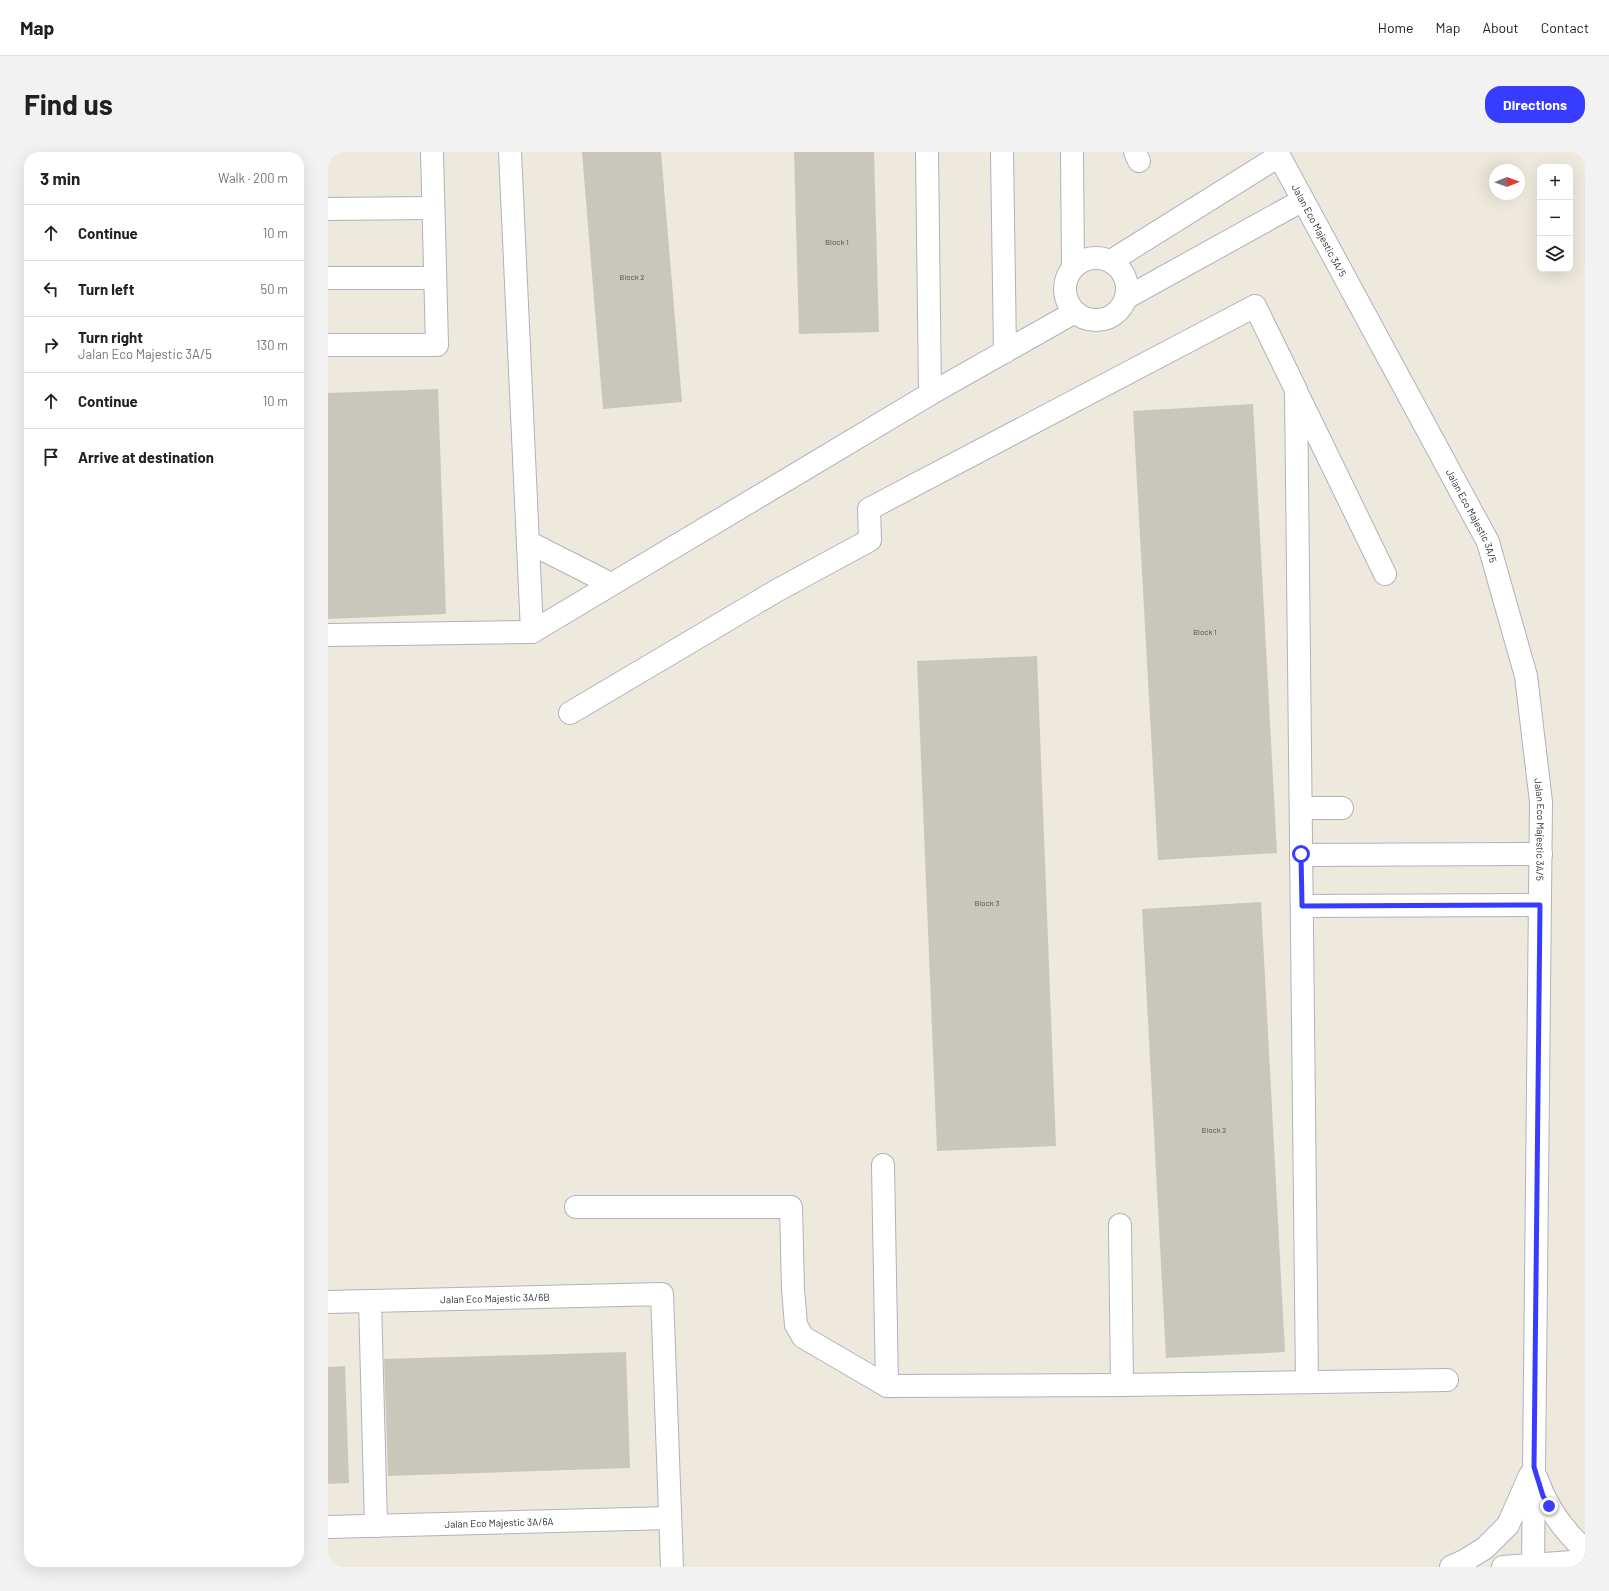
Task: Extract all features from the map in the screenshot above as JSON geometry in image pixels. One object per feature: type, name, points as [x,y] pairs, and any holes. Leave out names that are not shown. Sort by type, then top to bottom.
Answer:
[{"type":"street","points":[[328,345],[437,345],[432,152]]},
{"type":"street","points":[[510,152],[532,632]]},
{"type":"street","points":[[927,152],[930,394]]},
{"type":"street","points":[[1002,152],[1005,352]]},
{"type":"street","points":[[1072,152],[1073,268]]},
{"type":"street","points":[[1110,261],[1278,154]]},
{"type":"street","name":"Jalan Eco Majestic 3A/5","points":[[1278,154],[1488,542],[1526,676],[1541,802],[1533,1566]]},
{"type":"street","points":[[1126,298],[1303,200]]},
{"type":"street","points":[[328,208],[433,208]]},
{"type":"street","points":[[1090,258],[1101,258],[1110,261],[1119,268],[1125,277],[1127,287],[1126,298],[1121,308],[1104,320],[1088,319],[1075,312],[1069,305],[1065,286],[1067,276],[1073,268],[1080,262],[1090,258]]},
{"type":"street","points":[[328,278],[435,278]]},
{"type":"street","points":[[570,714],[776,591],[870,540],[869,509],[1255,306],[1385,574]]},
{"type":"street","points":[[328,635],[532,632],[930,394],[1075,312]]},
{"type":"street","points":[[1296,390],[1307,1382]]},
{"type":"street","points":[[528,542],[611,584]]},
{"type":"street","points":[[1301,808],[1342,808]]},
{"type":"street","points":[[1301,854],[1541,854]]},
{"type":"street","points":[[1302,906],[1540,905]]},
{"type":"street","points":[[883,1165],[887,1386]]},
{"type":"street","points":[[576,1207],[791,1207],[793,1289],[796,1325],[803,1336],[887,1386],[1122,1385],[1447,1380]]},
{"type":"street","points":[[1120,1225],[1122,1385]]},
{"type":"street","name":"Jalan Eco Majestic 3A/6B","points":[[328,1302],[662,1294],[670,1518]]},
{"type":"street","points":[[370,1301],[376,1526]]},
{"type":"street","points":[[1534,1467],[1543,1496],[1555,1516],[1574,1540],[1585,1550]]},
{"type":"street","points":[[1451,1567],[1485,1548],[1508,1525],[1534,1467]]},
{"type":"street","points":[[670,1518],[672,1567]]},
{"type":"street","name":"Jalan Eco Majestic 3A/6A","points":[[328,1528],[670,1518]]},
{"type":"street","points":[[1503,1567],[1585,1561]]},
{"type":"building","points":[[582,152],[661,152],[682,402],[603,409]]},
{"type":"building","points":[[794,152],[874,152],[879,332],[799,334]]},
{"type":"building","points":[[438,389],[446,614],[328,619],[328,393]]},
{"type":"building","points":[[1253,404],[1277,853],[1158,860],[1133,411]]},
{"type":"building","points":[[1037,656],[1056,1146],[937,1151],[917,661]]},
{"type":"building","points":[[1261,902],[1285,1352],[1166,1358],[1142,909]]},
{"type":"building","points":[[626,1352],[630,1468],[388,1476],[384,1359]]},
{"type":"building","points":[[345,1366],[349,1483],[328,1484],[328,1367]]},
{"type":"route","points":[[1301,854],[1302,906],[1458,904],[1540,905],[1534,1467],[1543,1496],[1549,1506]]}]
